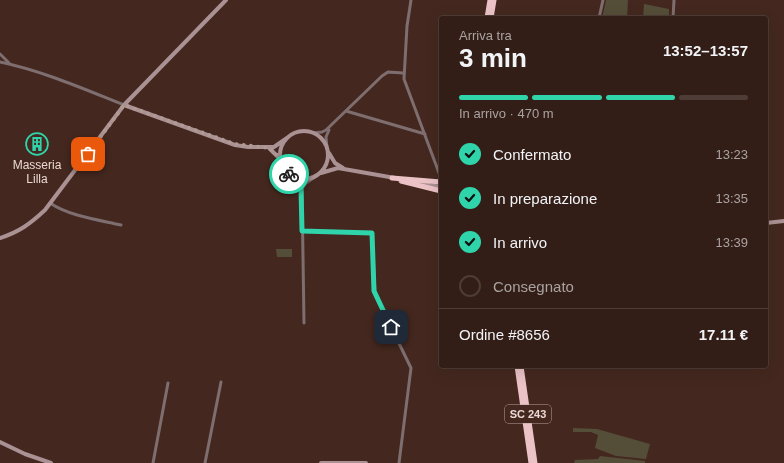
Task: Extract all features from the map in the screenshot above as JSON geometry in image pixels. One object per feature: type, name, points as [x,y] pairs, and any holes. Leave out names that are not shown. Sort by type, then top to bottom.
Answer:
[{"type":"highway","points":[[487,16],[490,0]]},
{"type":"highway","points":[[492,16],[494,0]]},
{"type":"highway","points":[[395,179],[439,182]]},
{"type":"highway","points":[[395,179],[439,190]]},
{"type":"highway","name":"SC 243","points":[[517,368],[531,463]]},
{"type":"highway","name":"SC 243","points":[[521,368],[535,463]]},
{"type":"street","points":[[0,238],[14,234],[28,225],[45,210],[124,105],[226,0]]},
{"type":"street","points":[[411,0],[403,73],[439,173]]},
{"type":"street","points":[[599,16],[603,0]]},
{"type":"street","points":[[673,16],[674,0]]},
{"type":"street","points":[[0,54],[10,64]]},
{"type":"street","points":[[0,62],[55,78],[124,105],[216,138],[235,144],[271,149],[281,160]]},
{"type":"street","points":[[267,148],[277,146],[299,132],[324,132],[382,76],[388,72],[403,73]]},
{"type":"street","points":[[346,111],[425,134]]},
{"type":"street","points":[[321,173],[327,163],[328,151],[326,137],[331,126]]},
{"type":"street","points":[[313,133],[324,142],[335,163],[350,170]]},
{"type":"street","points":[[288,138],[281,148],[281,160],[283,167],[299,184],[302,191],[304,322]]},
{"type":"street","points":[[302,191],[306,183],[321,173],[334,168],[439,187]]},
{"type":"street","points":[[290,175],[300,179],[315,177]]},
{"type":"street","points":[[50,203],[56,208],[70,213],[121,225]]},
{"type":"street","points":[[768,223],[784,221]]},
{"type":"street","points":[[302,231],[372,233],[375,294],[411,370],[399,463]]},
{"type":"street","points":[[205,463],[221,382]]},
{"type":"street","points":[[153,463],[168,383]]},
{"type":"street","points":[[0,442],[51,463]]},
{"type":"street","points":[[321,463],[366,463]]},
{"type":"shaded area","points":[[606,0],[628,0],[627,16],[602,16]]},
{"type":"shaded area","points":[[644,4],[669,9],[669,16],[643,16]]},
{"type":"shaded area","points":[[276,249],[292,249],[292,257],[277,257]]},
{"type":"shaded area","points":[[573,428],[597,429],[650,444],[646,459],[616,456],[595,448],[598,435],[591,432],[573,432]]},
{"type":"shaded area","points":[[600,456],[645,461],[645,463],[574,463],[575,460],[598,459]]},
{"type":"way so far","points":[[88,154],[124,105],[235,144],[270,148],[281,160],[283,167],[289,174]]},
{"type":"place","name":"Masseria Lilla","points":[[37,144]]},
{"type":"route","points":[[289,174],[299,184],[302,191],[302,231],[372,233],[373,288],[391,327]]}]
